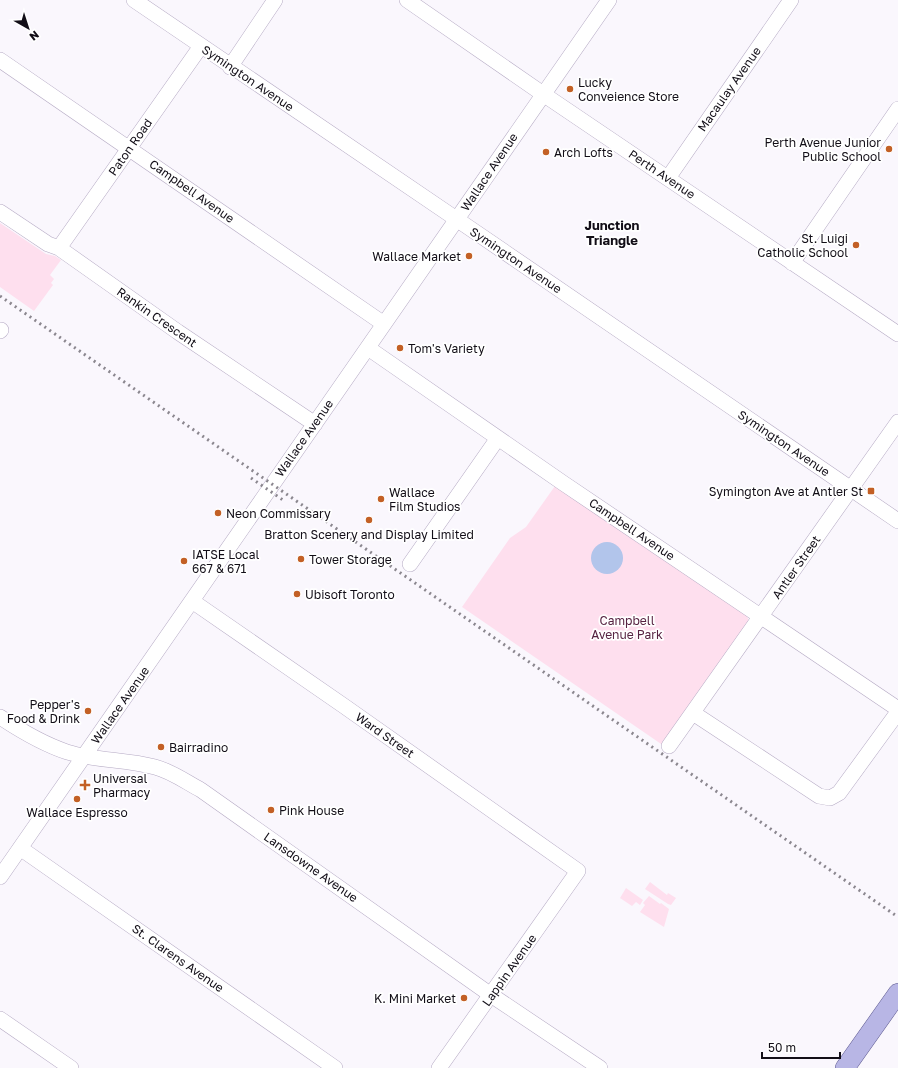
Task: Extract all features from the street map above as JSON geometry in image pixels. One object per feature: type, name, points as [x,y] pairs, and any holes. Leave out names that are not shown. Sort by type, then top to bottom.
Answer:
[{"type":"main road","points":[[845,1068],[898,993]]},
{"type":"street","name":"Symington Avenue","points":[[134,0],[898,521]]},
{"type":"street","points":[[230,66],[275,0]]},
{"type":"street","name":"Perth Avenue","points":[[407,0],[543,94],[898,334]]},
{"type":"street","name":"Wallace Avenue","points":[[1,874],[609,0]]},
{"type":"street","name":"Macaulay Avenue","points":[[668,178],[791,0]]},
{"type":"street","name":"Paton Road","points":[[59,248],[200,46]]},
{"type":"street","name":"Campbell Avenue","points":[[0,60],[384,324]]},
{"type":"street","points":[[792,263],[898,109]]},
{"type":"street","name":"Rankin Crescent","points":[[0,212],[48,244],[59,248],[315,424]]},
{"type":"street","name":"Campbell Avenue","points":[[368,348],[898,710]]},
{"type":"street","name":"Antler Street","points":[[669,746],[898,422]]},
{"type":"street","points":[[410,564],[498,438]]},
{"type":"street","name":"Ward Street","points":[[192,601],[578,871]]},
{"type":"street","points":[[693,713],[819,796],[827,798],[834,797],[839,793],[898,710]]},
{"type":"street","name":"Lansdowne Avenue","points":[[0,717],[34,739],[57,749],[84,756],[146,764],[167,771],[201,790],[491,995],[600,1068]]},
{"type":"street","name":"St. Clarens Avenue","points":[[20,848],[335,1068]]},
{"type":"street","name":"Lappin Avenue","points":[[439,1068],[578,871]]},
{"type":"street","points":[[0,1019],[65,1066]]},
{"type":"green space","points":[[0,223],[46,254],[55,256],[61,260],[50,275],[54,279],[51,283],[53,285],[34,311],[0,287]]},
{"type":"green space","name":"Campbell Avenue Park","points":[[555,486],[747,615],[749,622],[664,746],[462,607],[510,538],[526,527]]},
{"type":"green space","points":[[650,882],[667,895],[668,893],[676,898],[671,905],[645,889]]},
{"type":"green space","points":[[626,888],[643,900],[640,905],[636,902],[632,906],[620,898]]},
{"type":"green space","points":[[649,896],[669,909],[664,927],[640,912],[645,905],[643,903]]},
{"type":"water","points":[[604,542],[610,542],[620,549],[623,558],[622,564],[616,571],[610,574],[604,574],[594,567],[591,561],[591,555],[598,545]]},
{"type":"railway","points":[[0,296],[898,917]]},
{"type":"railway","points":[[251,478],[283,500]]},
{"type":"place","name":"Lucky Conveience Store","points":[[570,89]]},
{"type":"place","name":"Perth Avenue Junior Public School","points":[[889,149]]},
{"type":"place","name":"Arch Lofts","points":[[546,152]]},
{"type":"place","name":"St. Luigi Catholic School","points":[[856,245]]},
{"type":"place","name":"Wallace Market","points":[[469,256]]},
{"type":"place","name":"Tom's Variety","points":[[400,348]]},
{"type":"place","name":"Symington Ave at Antler St","points":[[871,491]]},
{"type":"place","name":"Wallace Film Studios","points":[[381,499]]},
{"type":"place","name":"Neon Commissary","points":[[218,513]]},
{"type":"place","name":"Bratton Scenery and Display Limited","points":[[369,520]]},
{"type":"place","name":"Tower Storage","points":[[301,559]]},
{"type":"place","name":"IATSE Local 667 & 671","points":[[184,561]]},
{"type":"place","name":"Ubisoft Toronto","points":[[297,594]]},
{"type":"place","name":"Pepper's Food & Drink","points":[[88,711]]},
{"type":"place","name":"Bairradino","points":[[161,747]]},
{"type":"place","name":"Universal Pharmacy","points":[[85,785]]},
{"type":"place","name":"Wallace Espresso","points":[[77,799]]},
{"type":"place","name":"Pink House","points":[[271,810]]},
{"type":"place","name":"K. Mini Market","points":[[464,998]]},
{"type":"district","name":"Junction Triangle","points":[[612,232]]}]
